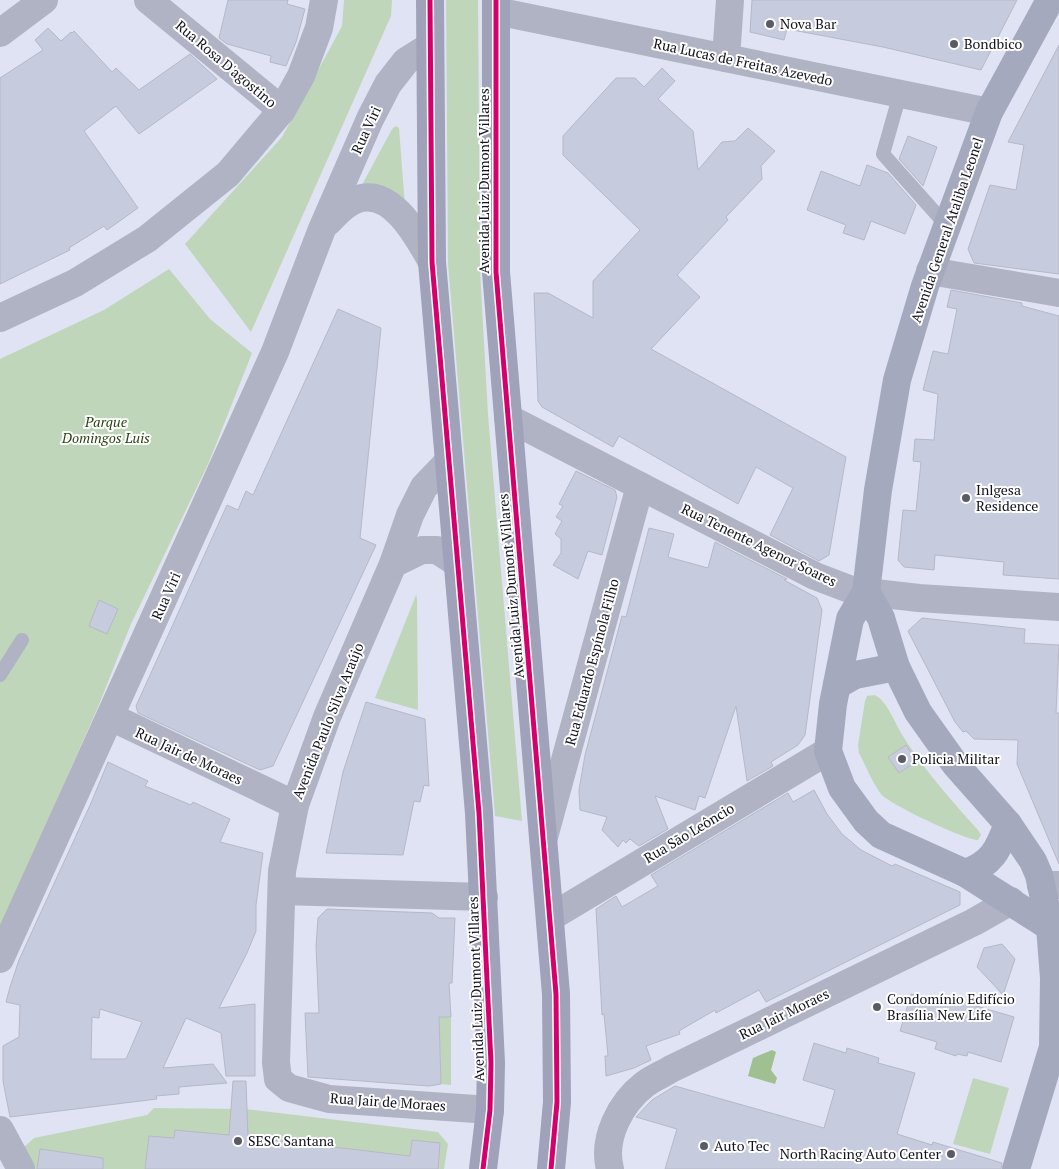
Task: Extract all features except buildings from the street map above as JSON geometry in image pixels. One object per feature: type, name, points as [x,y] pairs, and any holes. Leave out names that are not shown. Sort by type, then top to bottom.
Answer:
[{"type":"main road","name":"Avenida Luiz Dumont Villares","points":[[430,0],[432,262],[479,813],[484,897],[491,1063],[490,1110],[483,1169]]},
{"type":"main road","name":"Avenida General Ataliba Leonel","points":[[1050,0],[989,112],[930,272],[897,380],[878,490],[866,592],[850,618],[837,685],[828,750],[842,788],[866,821],[881,835],[965,873],[1050,926]]},
{"type":"main road","name":"Avenida Luiz Dumont Villares","points":[[496,6],[496,272],[551,917],[558,1043],[557,1102],[552,1169]]},
{"type":"main road","points":[[866,592],[881,618],[896,667],[908,695],[955,764],[1008,824],[1050,885],[1050,926],[1056,1047],[1016,1169]]},
{"type":"main road","points":[[837,685],[855,675],[896,667]]},
{"type":"main road","points":[[965,873],[989,861],[1000,845],[1008,824]]},
{"type":"street","points":[[0,33],[44,0]]},
{"type":"street","name":"Rua Rosa D'agostino","points":[[148,0],[282,110]]},
{"type":"street","points":[[0,318],[75,283],[147,239],[228,174],[282,110],[302,76],[319,28],[324,0]]},
{"type":"street","points":[[726,58],[730,0]]},
{"type":"street","name":"Rua Lucas de Freitas Azevedo","points":[[496,6],[726,58],[989,112]]},
{"type":"street","name":"Rua Viri","points":[[0,959],[275,352],[322,229],[370,119],[388,84],[406,61],[430,46]]},
{"type":"street","name":"Rua Viri","points":[[322,229],[342,208],[356,199],[374,198],[401,213],[432,262]]},
{"type":"street","points":[[930,272],[1059,293]]},
{"type":"street","name":"Rua Tenente Agenor Soares","points":[[508,418],[815,576],[857,592],[1059,607]]},
{"type":"street","name":"Avenida Paulo Silva Araújo","points":[[276,1062],[282,871],[295,805],[327,718],[393,564],[410,514],[424,487],[448,462]]},
{"type":"street","name":"Rua Eduardo Espínola Filho","points":[[544,837],[640,486]]},
{"type":"street","points":[[393,564],[422,550],[437,550],[457,563]]},
{"type":"street","name":"Rua Jair de Moraes","points":[[111,717],[295,805]]},
{"type":"street","name":"Rua São Leôncio","points":[[551,917],[828,750]]},
{"type":"street","points":[[282,891],[484,897]]},
{"type":"street","name":"Rua Jair Moraes","points":[[610,1169],[607,1148],[614,1125],[620,1112],[644,1085],[671,1069],[974,922],[1011,901]]},
{"type":"street","name":"Rua Jair de Moraes","points":[[276,1062],[278,1079],[289,1088],[329,1099],[490,1110]]},
{"type":"street","points":[[0,1130],[21,1169]]},
{"type":"lane","points":[[900,94],[883,154],[947,226]]},
{"type":"lane","points":[[0,675],[22,640]]},
{"type":"green space","points":[[344,0],[392,0],[391,16],[251,332],[185,244],[282,137],[342,26]]},
{"type":"green space","points":[[446,0],[478,0],[480,270],[488,415],[522,821],[495,816],[448,264]]},
{"type":"green space","points":[[396,126],[399,128],[405,206],[389,189],[362,185],[392,129]]},
{"type":"green space","name":"Parque Domingos Luis","points":[[169,269],[210,319],[252,353],[209,462],[131,624],[98,707],[0,929],[0,359],[104,310]]},
{"type":"green space","points":[[416,595],[417,598],[418,710],[375,698]]},
{"type":"green space","points":[[875,695],[884,703],[911,749],[929,773],[978,830],[981,835],[978,840],[971,839],[928,821],[886,799],[881,794],[859,753],[858,745],[865,701],[867,696]]},
{"type":"green space","points":[[439,1017],[451,1017],[451,1085],[441,1084]]},
{"type":"green space","points":[[973,1078],[1009,1088],[990,1154],[953,1144]]},
{"type":"green space","name":"SESC Santana","points":[[154,1108],[245,1109],[438,1132],[448,1144],[444,1169],[27,1169],[24,1147],[34,1138],[147,1115]]},
{"type":"shaded area","points":[[772,1050],[776,1052],[771,1070],[777,1078],[775,1084],[748,1076],[753,1058]]},
{"type":"cycle path","points":[[430,0],[432,262],[479,813],[491,1063],[490,1110],[483,1169]]},
{"type":"cycle path","points":[[496,0],[496,272],[556,994],[557,1102],[551,1169]]},
{"type":"place","name":"Nova Bar","points":[[770,24]]},
{"type":"place","name":"Bondbico","points":[[954,44]]},
{"type":"place","name":"Inlgesa Residence","points":[[966,498]]},
{"type":"place","name":"Policia Militar","points":[[902,759]]},
{"type":"place","name":"Condomínio Edifício Brasília New Life","points":[[877,1007]]},
{"type":"place","name":"SESC Santana","points":[[238,1141]]},
{"type":"place","name":"Auto Tec","points":[[704,1146]]},
{"type":"place","name":"North Racing Auto Center","points":[[951,1154]]}]
